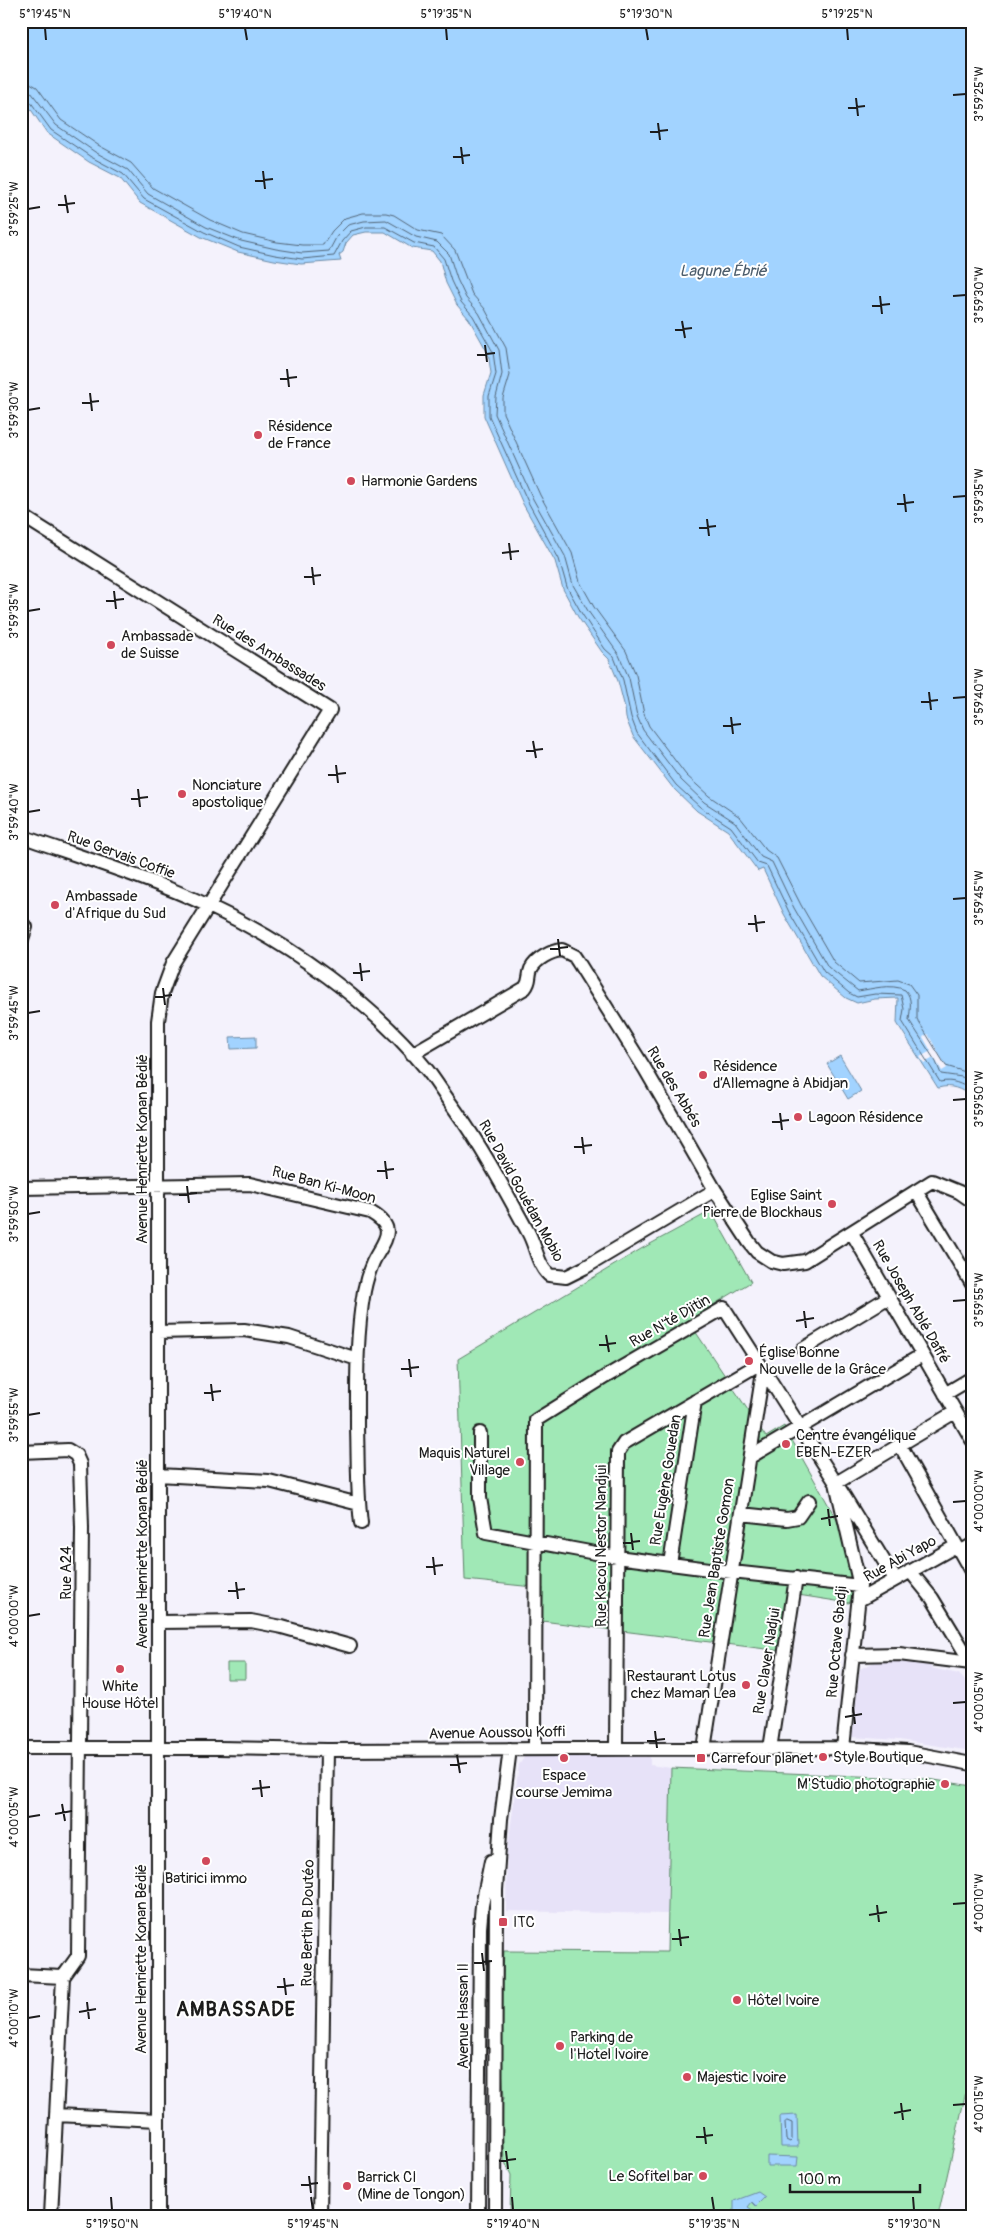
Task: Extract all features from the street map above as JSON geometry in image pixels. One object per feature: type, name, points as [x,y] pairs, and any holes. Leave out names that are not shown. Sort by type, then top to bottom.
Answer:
[{"type":"street","name":"Rue des Ambassades","points":[[21,515],[330,710],[209,906]]},
{"type":"street","name":"Rue Gervais Coffie","points":[[21,836],[209,906]]},
{"type":"street","name":"Rue David Gouédan Mobio","points":[[209,906],[253,929],[332,981],[369,1010],[428,1071],[485,1155],[529,1233],[540,1264],[549,1275],[566,1277],[584,1268],[715,1190]]},
{"type":"street","name":"Avenue Henriette Konan Bédié","points":[[158,2216],[158,1021],[162,993],[173,963],[209,906]]},
{"type":"street","points":[[21,942],[26,928]]},
{"type":"street","name":"Rue des Abbés","points":[[412,1054],[525,988],[530,983],[530,972],[535,963],[541,958],[557,950],[568,951],[578,962],[645,1069],[715,1190],[749,1242],[757,1252],[771,1261],[783,1264],[805,1261],[932,1181],[959,1192],[972,1201]]},
{"type":"street","name":"Rue Ban Ki-Moon","points":[[158,1186],[259,1184],[370,1212],[380,1218],[386,1229],[386,1241],[373,1261],[368,1274],[364,1291],[357,1359],[359,1504],[361,1522]]},
{"type":"street","points":[[21,1188],[158,1186]]},
{"type":"street","points":[[916,1191],[972,1284]]},
{"type":"street","name":"Rue Joseph Ablé Daffé","points":[[852,1233],[972,1440]]},
{"type":"street","points":[[803,1349],[889,1297]]},
{"type":"street","name":"Rue N'té Djitin","points":[[534,1748],[536,1420],[605,1377],[724,1308],[895,1579]]},
{"type":"street","points":[[158,1332],[244,1330],[290,1337],[357,1359]]},
{"type":"street","points":[[750,1457],[799,1426],[922,1355]]},
{"type":"street","name":"Rue Kacou Nestor Nandjui","points":[[616,1748],[618,1452],[620,1447],[696,1401],[761,1368]]},
{"type":"street","name":"Rue Jean Baptiste Gomon","points":[[704,1749],[750,1457],[761,1368]]},
{"type":"street","points":[[945,1394],[972,1378]]},
{"type":"street","name":"Rue Eugène Gouedan","points":[[670,1564],[696,1401]]},
{"type":"street","points":[[836,1483],[955,1412]]},
{"type":"street","points":[[480,1433],[480,1498],[486,1533],[617,1557],[860,1586]]},
{"type":"street","points":[[900,1444],[972,1573]]},
{"type":"street","name":"Rue A24","points":[[21,1452],[68,1450],[75,1454],[80,1464],[82,1546],[79,1748]]},
{"type":"street","points":[[158,1475],[269,1481],[359,1504]]},
{"type":"street","name":"Rue Octave Gbadji","points":[[836,1483],[860,1586],[844,1748]]},
{"type":"street","points":[[741,1514],[787,1519],[798,1517],[809,1501]]},
{"type":"street","name":"Rue Abi Yapo","points":[[858,1600],[910,1571],[958,1549],[972,1545]]},
{"type":"street","points":[[910,1571],[932,1598],[971,1664]]},
{"type":"street","name":"Rue Claver Nadjui","points":[[770,1749],[796,1578]]},
{"type":"street","points":[[158,1622],[251,1621],[282,1627],[350,1646]]},
{"type":"street","points":[[852,1655],[900,1654],[971,1664]]},
{"type":"street","name":"Avenue Aoussou Koffi","points":[[21,1748],[327,1750],[844,1748],[908,1752],[972,1764]]},
{"type":"street","points":[[51,2216],[63,1976],[78,1956],[79,1748]]},
{"type":"street","name":"Avenue Hassan II","points":[[495,2216],[496,1890],[501,1819],[510,1749]]},
{"type":"street","name":"Rue Bertin B.Doutéo","points":[[320,2216],[327,1750]]},
{"type":"street","name":"Avenue Hassan II","points":[[478,2216],[480,1928],[482,1905],[501,1819]]},
{"type":"street","points":[[21,1975],[63,1976]]},
{"type":"street","points":[[57,2115],[158,2120]]},
{"type":"shaded area","points":[[883,1658],[931,1665],[931,1668],[959,1674],[972,1689],[972,1751],[899,1740],[852,1737],[860,1669]]},
{"type":"shaded area","points":[[525,1756],[650,1757],[650,1765],[671,1768],[668,1914],[506,1911],[507,1853],[519,1765]]},
{"type":"green space","points":[[711,1211],[751,1282],[708,1308],[691,1325],[766,1437],[784,1426],[869,1577],[849,1603],[798,1595],[790,1652],[542,1621],[543,1588],[465,1580],[458,1359],[641,1249]]},
{"type":"green space","points":[[227,1663],[245,1663],[245,1679],[227,1679]]},
{"type":"green space","name":"Hôtel Ivoire","points":[[671,1768],[928,1779],[972,1786],[972,2065],[938,2216],[510,2216],[511,2175],[504,2160],[500,2102],[504,2099],[500,2036],[504,1951],[667,1952]]},
{"type":"water","name":"Lagune Ébrié","points":[[21,21],[972,21],[972,1096],[952,1087],[938,1088],[897,1023],[898,998],[875,999],[857,1003],[846,998],[820,976],[784,914],[763,869],[758,871],[728,831],[697,811],[673,788],[633,736],[626,718],[618,681],[609,659],[578,617],[563,589],[555,561],[523,504],[484,416],[484,395],[491,373],[488,353],[469,319],[457,305],[446,283],[440,261],[432,251],[412,248],[385,232],[366,232],[353,235],[346,243],[343,252],[339,255],[341,261],[301,264],[274,260],[238,252],[201,237],[140,203],[120,178],[89,162],[47,133],[21,95]]},
{"type":"water","points":[[256,1036],[256,1048],[231,1049],[230,1037]]},
{"type":"water","points":[[840,1056],[861,1091],[848,1099],[827,1064]]},
{"type":"water","points":[[797,2115],[798,2147],[781,2147],[780,2116]]},
{"type":"water","points":[[767,2156],[798,2157],[797,2166],[767,2166]]},
{"type":"water","points":[[758,2192],[765,2197],[756,2206],[752,2202],[748,2207],[762,2216],[749,2216],[746,2214],[734,2216],[734,2201]]},
{"type":"pier","points":[[928,1034],[947,1068],[942,1071],[934,1058],[924,1063],[920,1057],[931,1051],[923,1037]]},
{"type":"place","name":"Résidence de France","points":[[258,435]]},
{"type":"place","name":"Harmonie Gardens","points":[[351,481]]},
{"type":"place","name":"Ambassade de Suisse","points":[[111,645]]},
{"type":"place","name":"Nonciature apostolique","points":[[182,794]]},
{"type":"place","name":"Ambassade d'Afrique du Sud","points":[[55,905]]},
{"type":"place","name":"Résidence d’Allemagne à Abidjan","points":[[703,1075]]},
{"type":"place","name":"Lagoon Résidence","points":[[798,1117]]},
{"type":"place","name":"Eglise Saint Pierre de Blockhaus","points":[[832,1204]]},
{"type":"place","name":"Église Bonne Nouvelle de la Grâce","points":[[749,1361]]},
{"type":"place","name":"Centre évangélique EBEN-EZER","points":[[786,1444]]},
{"type":"place","name":"Maquis Naturel Village","points":[[520,1462]]},
{"type":"place","name":"White House Hôtel","points":[[120,1669]]},
{"type":"place","name":"Restaurant Lotus chez Maman Lea","points":[[746,1685]]},
{"type":"place","name":"Style Boutique","points":[[823,1757]]},
{"type":"place","name":"Espace course Jemima","points":[[564,1758]]},
{"type":"place","name":"Carrefour planet","points":[[701,1758]]},
{"type":"place","name":"M'Studio photographie","points":[[945,1784]]},
{"type":"place","name":"Batirici immo","points":[[206,1861]]},
{"type":"place","name":"ITC","points":[[503,1922]]},
{"type":"place","name":"Hôtel Ivoire","points":[[737,2000]]},
{"type":"place","name":"Parking de l'Hotel Ivoire","points":[[560,2046]]},
{"type":"place","name":"Majestic Ivoire","points":[[687,2077]]},
{"type":"place","name":"Le Sofitel bar","points":[[703,2176]]},
{"type":"place","name":"Barrick CI (Mine de Tongon)","points":[[347,2186]]},
{"type":"district","name":"AMBASSADE","points":[[236,2009]]}]
